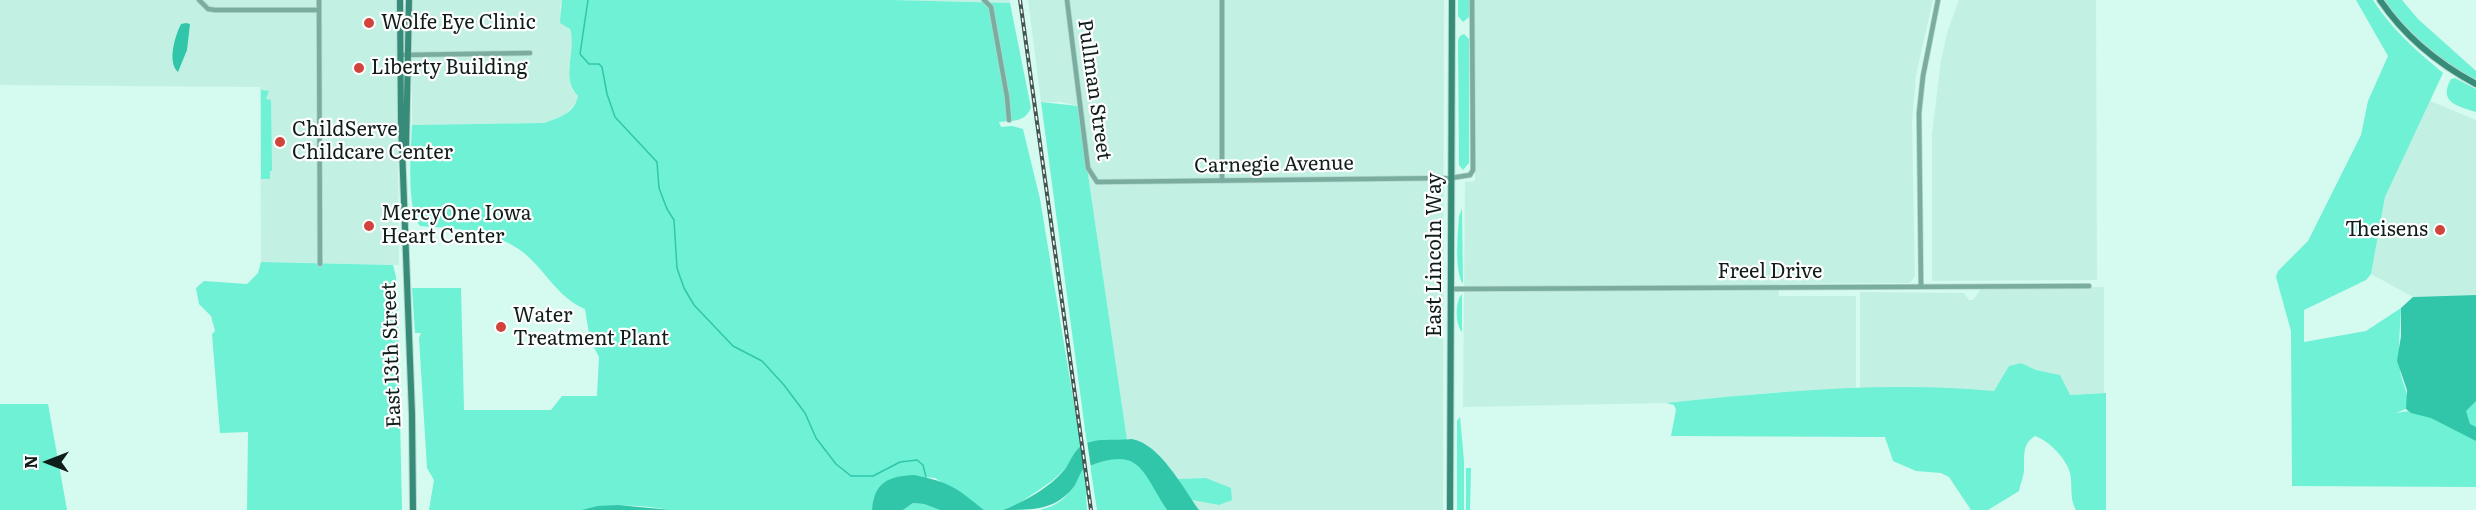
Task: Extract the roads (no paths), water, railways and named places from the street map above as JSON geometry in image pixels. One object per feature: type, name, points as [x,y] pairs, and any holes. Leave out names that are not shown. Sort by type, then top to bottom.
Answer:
[{"type":"main road","name":"East 13th Street","points":[[400,0],[404,55],[404,198],[413,510]]},
{"type":"main road","name":"East 13th Street","points":[[404,55],[409,0]]},
{"type":"main road","name":"East Lincoln Way","points":[[1450,510],[1452,0]]},
{"type":"main road","points":[[2380,0],[2408,36],[2425,52],[2476,84]]},
{"type":"street","points":[[199,0],[208,9],[215,10],[319,10]]},
{"type":"street","points":[[319,0],[320,264]]},
{"type":"street","points":[[984,0],[991,7],[1009,120]]},
{"type":"street","name":"Pullman Street","points":[[1067,0],[1088,168],[1097,182]]},
{"type":"street","points":[[1222,0],[1222,180]]},
{"type":"street","points":[[1451,178],[1470,175],[1473,170],[1472,0]]},
{"type":"street","points":[[1921,286],[1919,113],[1923,76],[1938,0]]},
{"type":"street","points":[[404,55],[530,53]]},
{"type":"street","name":"Carnegie Avenue","points":[[1097,182],[1451,178]]},
{"type":"street","name":"Freel Drive","points":[[1452,288],[2089,286]]},
{"type":"waterway","points":[[588,0],[580,54],[589,64],[599,64],[602,67],[607,94],[615,117],[657,162],[659,188],[674,220],[677,268],[684,288],[694,305],[733,346],[762,361],[805,413],[816,438],[836,464],[851,476],[873,476],[900,462],[917,460],[923,465],[926,477]]},
{"type":"railway","points":[[1020,0],[1091,510]]},
{"type":"place","name":"Wolfe Eye Clinic","points":[[369,23]]},
{"type":"place","name":"Liberty Building","points":[[359,68]]},
{"type":"place","name":"ChildServe Childcare Center","points":[[280,142]]},
{"type":"place","name":"MercyOne Iowa Heart Center","points":[[369,226]]},
{"type":"place","name":"Theisens","points":[[2440,230]]},
{"type":"place","name":"Water Treatment Plant","points":[[501,327]]}]
